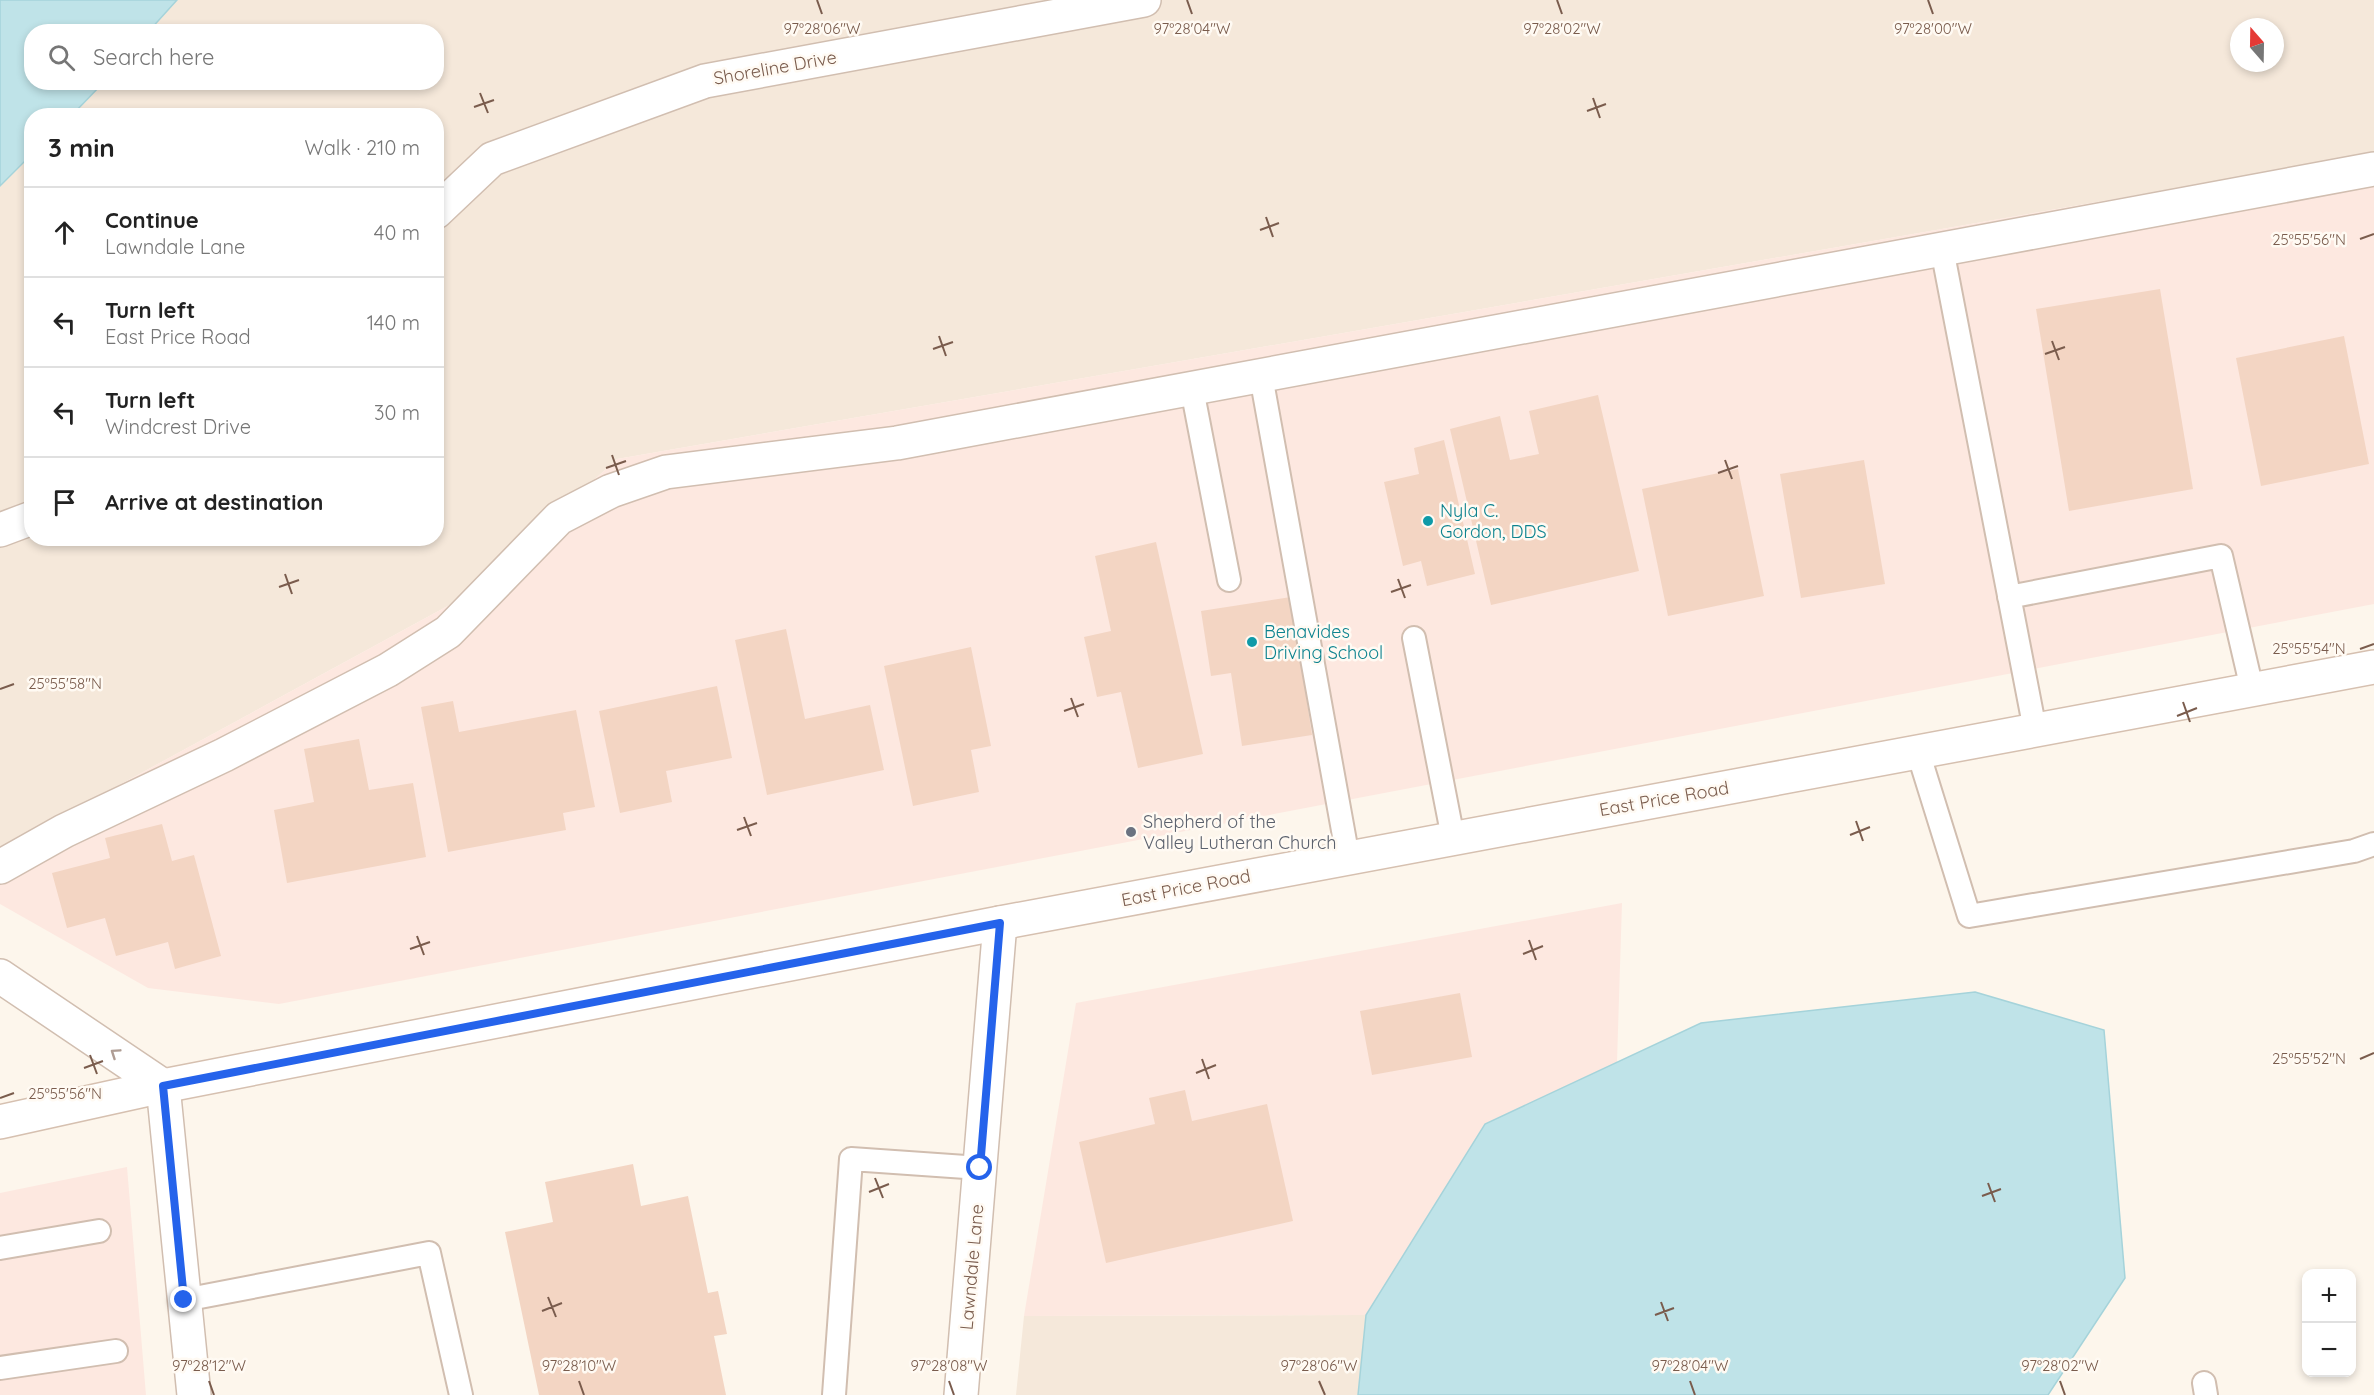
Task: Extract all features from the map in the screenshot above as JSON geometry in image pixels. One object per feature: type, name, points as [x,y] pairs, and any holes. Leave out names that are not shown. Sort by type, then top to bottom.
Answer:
[{"type":"street","name":"Shoreline Drive","points":[[444,204],[492,159],[705,81],[1144,0]]},
{"type":"street","points":[[0,867],[64,831],[224,755],[388,670],[448,632],[560,518],[611,491],[666,472],[897,443],[2374,169]]},
{"type":"street","points":[[0,530],[24,521]]},
{"type":"street","name":"East Price Road","points":[[0,1122],[163,1086],[1000,923],[2374,667]]},
{"type":"street","name":"Lawndale Lane","points":[[961,1395],[1000,923]]},
{"type":"street","points":[[0,976],[163,1086],[194,1395]]},
{"type":"lane","points":[[1942,249],[2035,730]]},
{"type":"lane","points":[[1261,376],[1348,858]]},
{"type":"lane","points":[[1192,389],[1229,580]]},
{"type":"lane","points":[[2009,597],[2221,556],[2252,689]]},
{"type":"lane","points":[[1414,639],[1453,838]]},
{"type":"lane","points":[[1918,752],[1969,916],[2354,851],[2374,844]]},
{"type":"lane","points":[[834,1395],[851,1159],[980,1168]]},
{"type":"lane","points":[[0,1248],[99,1231]]},
{"type":"lane","points":[[184,1300],[429,1253],[461,1395]]},
{"type":"lane","points":[[0,1368],[116,1351]]},
{"type":"shaded area","points":[[0,0],[2374,0],[2374,154],[617,459],[466,596],[0,850]]},
{"type":"shaded area","points":[[2374,154],[2374,604],[279,1004],[148,988],[0,904],[0,850],[466,596],[617,459]]},
{"type":"shaded area","points":[[1622,903],[1617,1062],[1485,1124],[1366,1315],[1024,1316],[1076,1003]]},
{"type":"shaded area","points":[[127,1167],[146,1395],[0,1395],[0,1193]]},
{"type":"shaded area","points":[[1366,1315],[1358,1395],[1016,1395],[1024,1316]]},
{"type":"water","points":[[0,0],[177,0],[155,24],[24,24],[24,90],[96,90],[79,108],[24,108],[24,162],[0,186]]},
{"type":"water","points":[[1975,992],[2104,1030],[2125,1278],[2048,1395],[1358,1395],[1366,1315],[1485,1124],[1701,1023]]},
{"type":"building","points":[[2160,289],[2193,489],[2069,511],[2036,309]]},
{"type":"building","points":[[2344,336],[2369,464],[2261,486],[2236,358]]},
{"type":"building","points":[[1598,395],[1639,571],[1491,605],[1450,429],[1500,416],[1510,460],[1539,454],[1529,411]]},
{"type":"building","name":"Nyla C. Gordon, DDS","points":[[1444,440],[1475,574],[1427,586],[1421,561],[1403,566],[1384,482],[1419,474],[1414,448]]},
{"type":"building","points":[[1864,460],[1885,584],[1801,598],[1780,474]]},
{"type":"building","points":[[1738,469],[1764,596],[1668,616],[1642,489]]},
{"type":"building","points":[[1156,542],[1203,754],[1138,768],[1121,692],[1097,697],[1084,637],[1111,631],[1095,556]]},
{"type":"building","name":"Benavides Driving School","points":[[1291,597],[1312,735],[1242,746],[1231,673],[1211,676],[1201,611]]},
{"type":"building","points":[[786,629],[805,719],[870,705],[884,770],[767,795],[735,640]]},
{"type":"building","points":[[971,647],[991,746],[971,750],[979,792],[913,806],[884,666]]},
{"type":"building","points":[[717,686],[732,758],[666,771],[672,802],[620,813],[599,711]]},
{"type":"building","points":[[453,701],[459,732],[576,710],[595,807],[563,813],[566,830],[448,852],[421,707]]},
{"type":"building","points":[[359,739],[369,790],[413,783],[426,857],[287,883],[274,810],[314,802],[304,749]]},
{"type":"building","points":[[162,824],[172,861],[194,855],[221,956],[175,969],[168,942],[116,956],[105,918],[67,928],[52,873],[110,858],[105,838]]},
{"type":"building","points":[[1460,993],[1472,1057],[1372,1075],[1360,1011]]},
{"type":"building","points":[[1185,1090],[1192,1121],[1267,1104],[1293,1221],[1106,1263],[1079,1142],[1155,1124],[1149,1098]]},
{"type":"building","points":[[633,1164],[641,1206],[688,1196],[708,1293],[718,1291],[727,1334],[714,1336],[726,1395],[539,1395],[505,1232],[553,1222],[545,1182]]},
{"type":"place","name":"Nyla C. Gordon, DDS","points":[[1428,521]]},
{"type":"place","name":"Benavides Driving School","points":[[1252,642]]},
{"type":"place","name":"Shepherd of the Valley Lutheran Church","points":[[1131,832]]},
{"type":"route","points":[[184,1300],[163,1086],[1000,923],[980,1168]]}]
